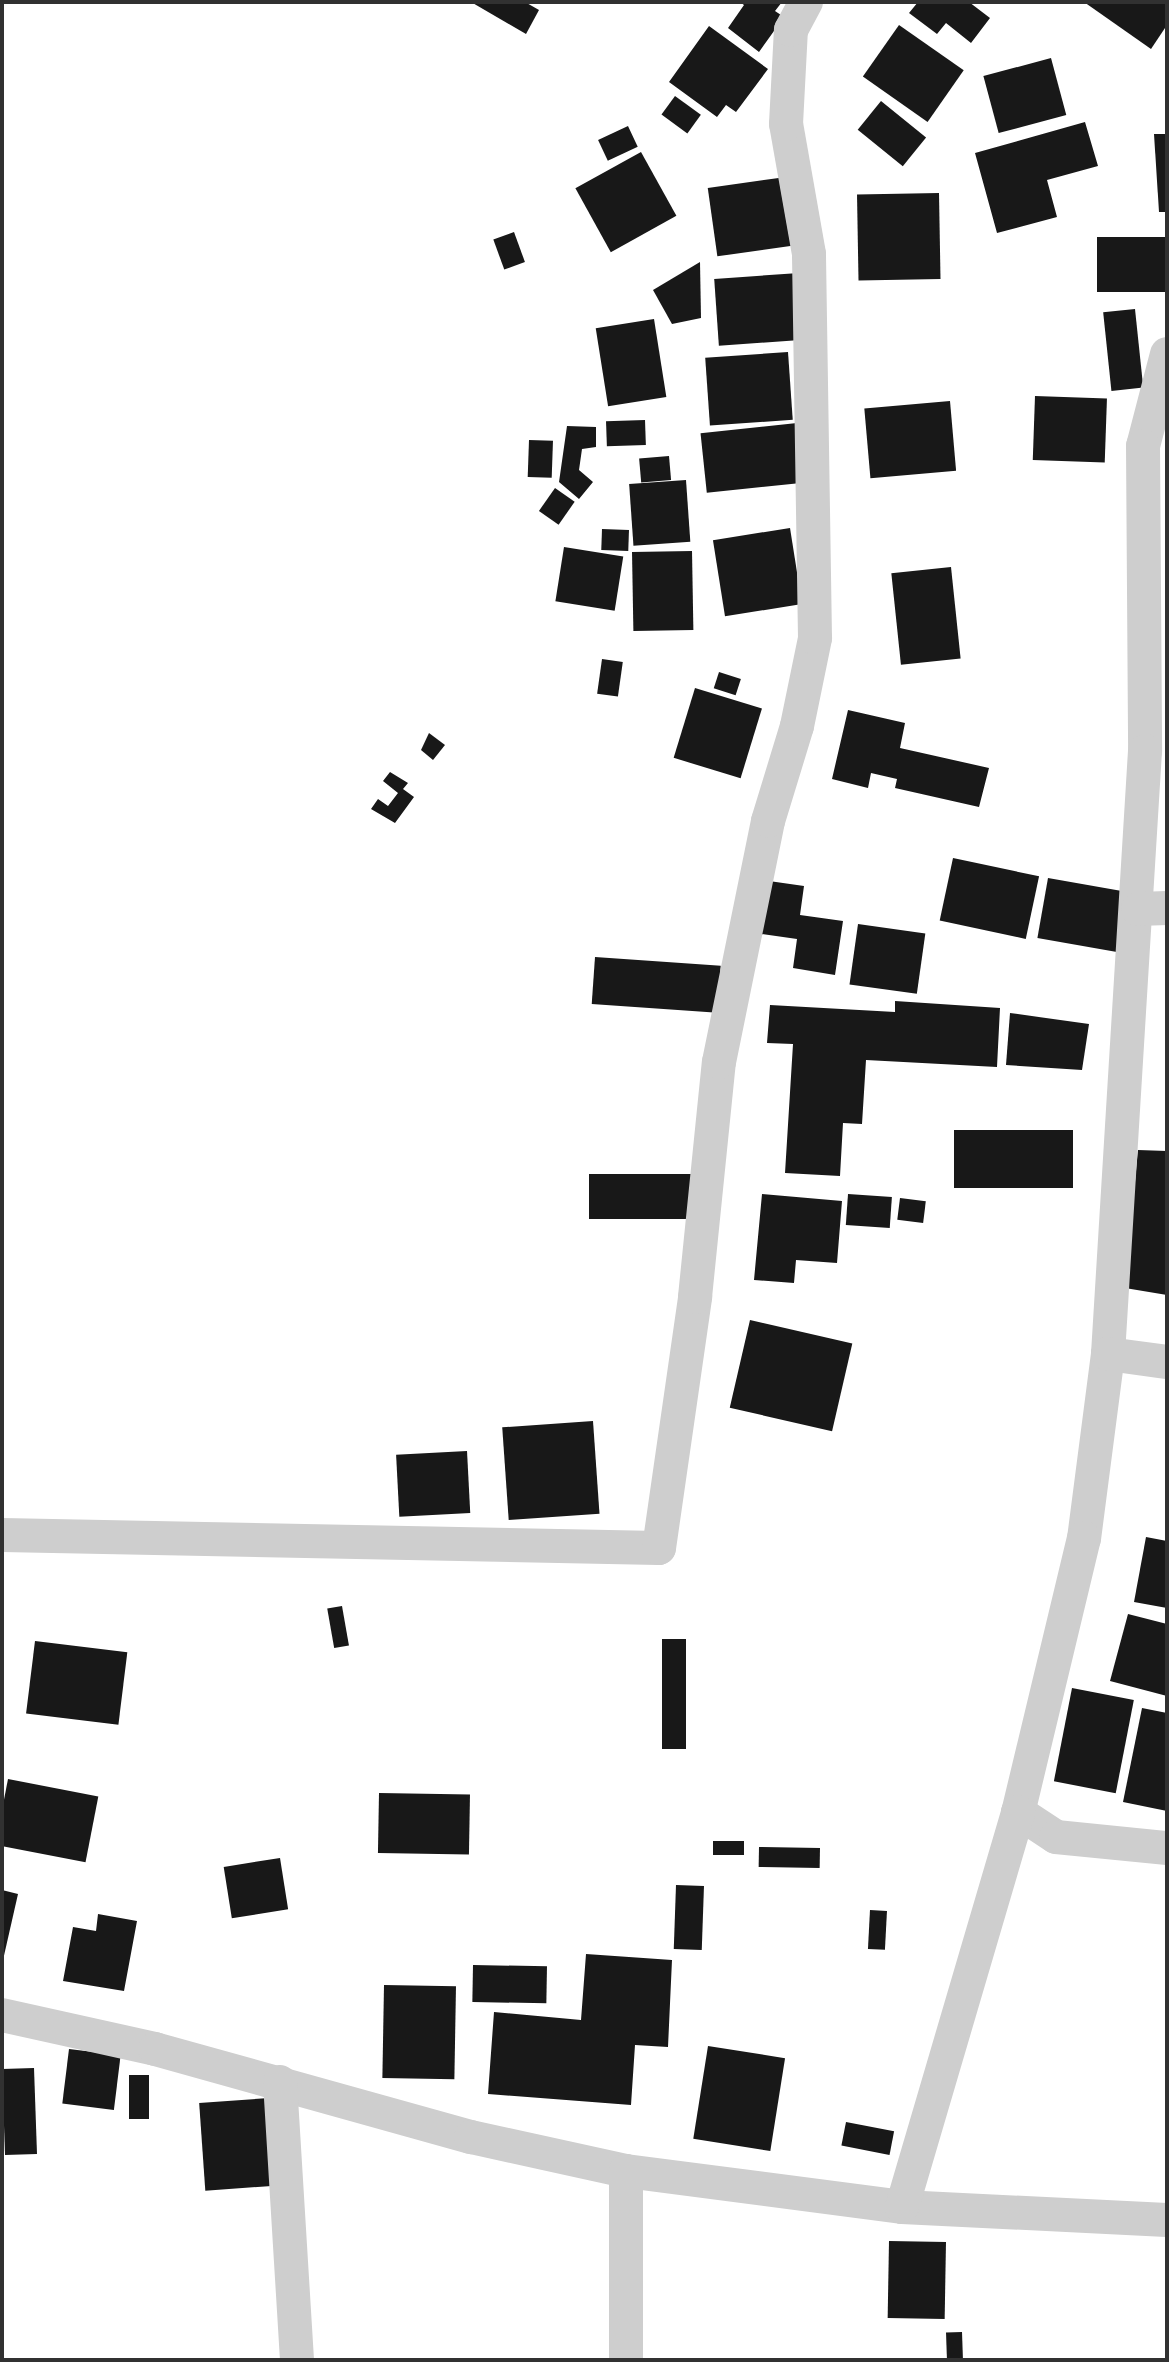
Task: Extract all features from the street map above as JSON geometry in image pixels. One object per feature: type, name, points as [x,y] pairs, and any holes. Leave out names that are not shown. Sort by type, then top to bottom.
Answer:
[{"type":"street","points":[[2,1535],[659,1548],[695,1297],[719,1062],[761,848],[815,638],[809,254],[786,124],[791,30],[806,2]]},
{"type":"street","points":[[902,2207],[1018,1812],[1084,1538],[1108,1354],[1152,908],[1157,624],[1143,446],[1167,354]]},
{"type":"street","points":[[1108,1354],[1167,1362]]},
{"type":"street","points":[[1018,1812],[1056,1837],[1167,1848]]},
{"type":"street","points":[[2,2015],[280,2082],[471,2137],[626,2171],[902,2207],[1167,2220]]},
{"type":"street","points":[[280,2082],[297,2360]]},
{"type":"street","points":[[626,2171],[626,2360]]},
{"type":"building","points":[[471,2],[525,2],[539,10],[526,34]]},
{"type":"building","points":[[740,2],[782,2],[775,11],[784,17],[759,52],[728,28],[744,5]]},
{"type":"building","points":[[918,2],[969,2],[990,18],[971,43],[946,23],[937,34],[909,13]]},
{"type":"building","points":[[1084,2],[1167,2],[1167,25],[1151,49]]},
{"type":"building","points":[[899,25],[964,70],[928,122],[863,77]]},
{"type":"building","points":[[709,26],[768,69],[736,112],[726,105],[717,117],[669,82]]},
{"type":"building","points":[[1051,58],[1066,115],[999,133],[983,76]]},
{"type":"building","points":[[675,96],[701,115],[687,133],[661,115]]},
{"type":"building","points":[[881,101],[926,138],[903,166],[858,130]]},
{"type":"building","points":[[1085,122],[1098,166],[1047,180],[1057,217],[997,233],[975,153]]},
{"type":"building","points":[[628,126],[638,147],[608,161],[598,140]]},
{"type":"building","points":[[1154,134],[1167,134],[1167,212],[1159,212]]},
{"type":"building","points":[[641,152],[676,216],[611,252],[575,188]]},
{"type":"building","points":[[786,177],[796,245],[717,256],[708,188]]},
{"type":"building","points":[[939,193],[941,279],[859,280],[857,194]]},
{"type":"building","points":[[514,232],[525,262],[504,270],[493,240]]},
{"type":"building","points":[[1097,237],[1167,237],[1167,292],[1097,292]]},
{"type":"building","points":[[700,262],[701,318],[672,324],[653,290]]},
{"type":"building","points":[[799,273],[804,340],[719,346],[714,279]]},
{"type":"building","points":[[1135,309],[1143,388],[1111,391],[1103,312]]},
{"type":"building","points":[[654,319],[666,397],[608,406],[596,328]]},
{"type":"building","points":[[788,352],[793,420],[710,426],[705,358]]},
{"type":"building","points":[[1035,396],[1107,399],[1105,462],[1033,460]]},
{"type":"building","points":[[950,401],[956,471],[870,478],[864,408]]},
{"type":"building","points":[[645,420],[646,445],[607,446],[606,421]]},
{"type":"building","points":[[797,423],[803,483],[707,493],[701,433]]},
{"type":"building","points":[[567,426],[596,427],[596,447],[582,449],[579,470],[593,482],[579,499],[559,482]]},
{"type":"building","points":[[529,440],[553,441],[552,478],[528,477]]},
{"type":"building","points":[[669,456],[671,480],[641,483],[639,459]]},
{"type":"building","points":[[686,480],[690,542],[633,546],[629,484]]},
{"type":"building","points":[[555,488],[575,502],[559,525],[539,511]]},
{"type":"building","points":[[790,528],[802,604],[725,616],[713,540]]},
{"type":"building","points":[[602,529],[629,530],[628,551],[601,550]]},
{"type":"building","points":[[564,547],[623,556],[615,611],[555,601]]},
{"type":"building","points":[[692,551],[693,630],[633,631],[632,552]]},
{"type":"building","points":[[951,567],[961,658],[901,665],[891,573]]},
{"type":"building","points":[[602,659],[623,662],[618,697],[597,694]]},
{"type":"building","points":[[719,672],[741,679],[736,695],[714,688]]},
{"type":"building","points":[[695,688],[762,708],[741,778],[674,758]]},
{"type":"building","points":[[848,710],[905,723],[900,748],[989,768],[979,807],[895,788],[897,779],[871,773],[868,788],[832,779]]},
{"type":"building","points":[[429,733],[445,745],[433,760],[421,750]]},
{"type":"building","points":[[390,772],[408,783],[403,789],[414,797],[395,823],[371,809],[378,799],[388,806],[398,793],[383,781]]},
{"type":"building","points":[[953,858],[1039,876],[1026,939],[940,921]]},
{"type":"building","points":[[1048,878],[1132,893],[1121,953],[1037,938]]},
{"type":"building","points":[[762,880],[804,886],[800,915],[843,921],[835,975],[793,968],[797,939],[754,933]]},
{"type":"building","points":[[858,924],[925,933],[917,994],[850,984]]},
{"type":"building","points":[[595,957],[721,966],[717,1013],[592,1004]]},
{"type":"building","points":[[895,1001],[1000,1008],[997,1067],[866,1060],[862,1124],[843,1123],[840,1176],[785,1173],[793,1044],[767,1043],[770,1005],[895,1012]]},
{"type":"building","points":[[1010,1013],[1089,1024],[1082,1070],[1006,1065]]},
{"type":"building","points":[[954,1130],[1073,1130],[1073,1188],[954,1188]]},
{"type":"building","points":[[1138,1150],[1167,1151],[1167,1295],[1125,1288]]},
{"type":"building","points":[[589,1174],[694,1174],[694,1219],[589,1219]]},
{"type":"building","points":[[762,1194],[842,1201],[837,1263],[796,1260],[794,1283],[754,1280]]},
{"type":"building","points":[[848,1194],[892,1197],[890,1228],[846,1225]]},
{"type":"building","points":[[900,1198],[926,1201],[923,1223],[897,1220]]},
{"type":"building","points":[[750,1320],[852,1344],[832,1431],[730,1408]]},
{"type":"building","points":[[593,1421],[599,1514],[509,1520],[502,1427]]},
{"type":"building","points":[[467,1451],[470,1513],[399,1517],[396,1455]]},
{"type":"building","points":[[1146,1537],[1167,1541],[1167,1608],[1134,1602]]},
{"type":"building","points":[[342,1606],[349,1645],[334,1648],[327,1609]]},
{"type":"building","points":[[1128,1614],[1167,1624],[1167,1696],[1110,1681]]},
{"type":"building","points":[[662,1639],[686,1639],[686,1749],[662,1749]]},
{"type":"building","points":[[35,1641],[127,1652],[118,1725],[26,1713]]},
{"type":"building","points":[[1072,1688],[1134,1700],[1116,1793],[1054,1781]]},
{"type":"building","points":[[1142,1708],[1167,1713],[1167,1811],[1123,1802]]},
{"type":"building","points":[[8,1779],[98,1797],[86,1862],[2,1846],[2,1810]]},
{"type":"building","points":[[379,1793],[470,1795],[469,1855],[378,1853]]},
{"type":"building","points":[[713,1841],[744,1841],[744,1855],[713,1855]]},
{"type":"building","points":[[759,1847],[820,1848],[820,1868],[759,1867]]},
{"type":"building","points":[[280,1858],[288,1909],[232,1918],[224,1867]]},
{"type":"building","points":[[676,1885],[704,1886],[702,1950],[674,1949]]},
{"type":"building","points":[[2,1890],[18,1894],[3,1960],[2,1960]]},
{"type":"building","points":[[870,1910],[887,1911],[885,1950],[868,1949]]},
{"type":"building","points":[[98,1914],[137,1921],[124,1991],[63,1981],[73,1927],[96,1931]]},
{"type":"building","points":[[586,1954],[672,1960],[668,2047],[635,2045],[631,2105],[488,2094],[494,2012],[581,2020]]},
{"type":"building","points":[[473,1965],[547,1966],[546,2003],[472,2002]]},
{"type":"building","points":[[384,1985],[456,1986],[454,2079],[382,2078]]},
{"type":"building","points":[[708,2046],[785,2058],[770,2151],[693,2139]]},
{"type":"building","points":[[69,2049],[121,2055],[114,2110],[62,2104]]},
{"type":"building","points":[[34,2068],[37,2154],[5,2155],[2,2069]]},
{"type":"building","points":[[129,2075],[149,2075],[149,2119],[129,2119]]},
{"type":"building","points":[[269,2098],[275,2186],[205,2191],[199,2103]]},
{"type":"building","points":[[846,2122],[894,2131],[890,2155],[841,2146]]},
{"type":"building","points":[[889,2241],[946,2242],[945,2319],[888,2318]]},
{"type":"building","points":[[962,2332],[963,2360],[947,2360],[946,2333]]}]
